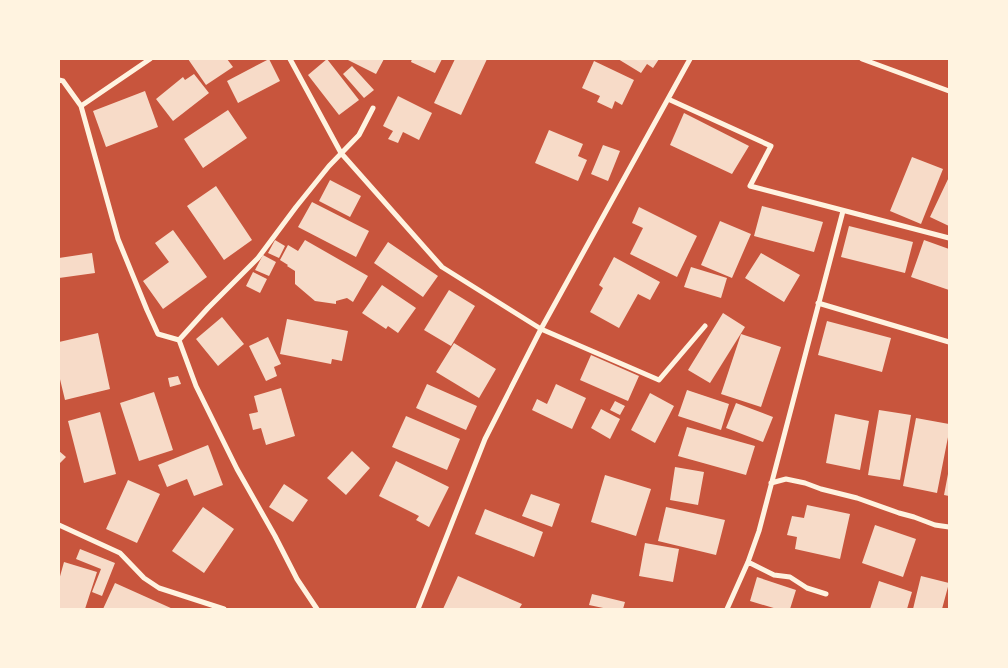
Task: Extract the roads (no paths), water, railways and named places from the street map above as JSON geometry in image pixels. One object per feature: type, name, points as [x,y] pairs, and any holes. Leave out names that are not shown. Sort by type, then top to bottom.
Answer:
[{"type":"street","points":[[81,106],[150,59]]},
{"type":"street","points":[[290,59],[341,153],[442,267],[540,329],[659,380],[705,326]]},
{"type":"street","points":[[418,609],[485,439],[540,329],[690,59]]},
{"type":"street","points":[[862,59],[949,91]]},
{"type":"street","points":[[59,80],[63,81],[81,106],[118,239],[146,310],[158,334],[179,340]]},
{"type":"street","points":[[668,99],[771,146],[750,186],[949,238]]},
{"type":"street","points":[[179,340],[258,258],[296,207],[341,153],[359,135],[373,108]]},
{"type":"street","points":[[727,609],[748,562],[759,531],[843,210]]},
{"type":"street","points":[[818,303],[949,342]]},
{"type":"street","points":[[179,340],[196,386],[237,469],[297,579],[317,609]]},
{"type":"street","points":[[771,483],[786,479],[804,483],[857,498],[935,525],[949,527]]},
{"type":"street","points":[[59,526],[120,553],[144,578],[159,588],[224,609]]},
{"type":"street","points":[[748,562],[774,575],[790,578],[807,588],[826,594]]}]
